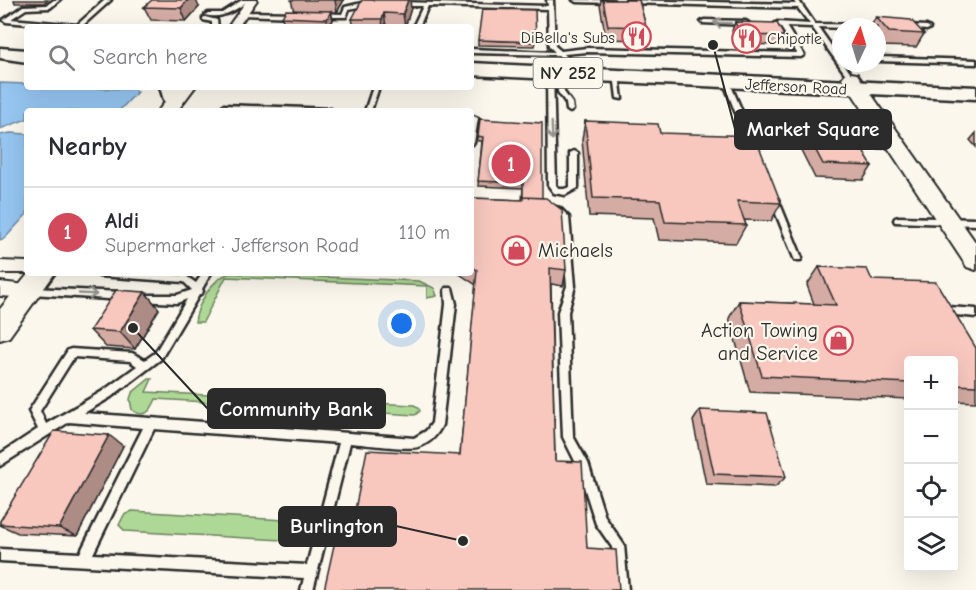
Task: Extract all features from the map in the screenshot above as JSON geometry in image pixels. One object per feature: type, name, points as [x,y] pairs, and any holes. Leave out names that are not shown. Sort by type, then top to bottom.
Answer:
[{"type":"main road","points":[[0,44],[24,46]]},
{"type":"main road","points":[[0,53],[24,56]]},
{"type":"main road","name":"Jefferson Road","points":[[474,69],[616,75],[652,80],[727,83],[976,82]]},
{"type":"main road","name":"Jefferson Road","points":[[616,75],[643,73],[976,93]]},
{"type":"street","points":[[235,24],[252,0]]},
{"type":"street","points":[[855,84],[976,261]]},
{"type":"street","points":[[170,100],[182,90]]},
{"type":"street","points":[[0,267],[24,274]]},
{"type":"street","points":[[0,289],[33,277]]},
{"type":"street","points":[[0,329],[33,277]]},
{"type":"lane","points":[[47,24],[6,20],[25,7],[48,7],[57,0]]},
{"type":"lane","points":[[81,24],[108,0]]},
{"type":"lane","points":[[215,24],[215,21],[207,17],[223,14],[246,0]]},
{"type":"lane","points":[[550,0],[552,46],[566,58],[559,73],[552,185],[557,191],[565,192],[574,188],[574,153]]},
{"type":"lane","points":[[576,0],[797,3],[855,84]]},
{"type":"lane","points":[[243,14],[344,16],[347,8],[365,3],[376,3]]},
{"type":"lane","points":[[388,3],[551,8]]},
{"type":"lane","points":[[417,24],[426,4]]},
{"type":"lane","points":[[704,22],[756,24]]},
{"type":"lane","points":[[773,24],[832,26]]},
{"type":"lane","points":[[474,51],[560,53],[587,50],[801,55],[782,24]]},
{"type":"lane","points":[[886,27],[891,27]]},
{"type":"lane","points":[[900,27],[927,28]]},
{"type":"lane","points":[[886,58],[976,62]]},
{"type":"lane","points":[[559,73],[561,92],[569,103],[570,110]]},
{"type":"lane","points":[[616,75],[620,98]]},
{"type":"lane","points":[[727,83],[755,153]]},
{"type":"lane","points":[[369,108],[375,90]]},
{"type":"lane","points":[[223,108],[251,108]]},
{"type":"lane","points":[[852,145],[897,146]]},
{"type":"lane","points":[[771,193],[798,258]]},
{"type":"lane","points":[[535,208],[557,210],[565,217],[571,286],[563,312],[568,437],[582,463],[600,520],[618,545],[622,590]]},
{"type":"lane","points":[[898,220],[976,222]]},
{"type":"lane","points":[[142,276],[186,279],[198,291]]},
{"type":"lane","points":[[0,461],[44,431],[107,394],[158,356],[206,276]]},
{"type":"lane","points":[[33,277],[177,299],[198,291]]},
{"type":"lane","points":[[67,417],[415,443],[430,435],[437,425],[451,304],[449,290]]},
{"type":"lane","points":[[949,311],[976,313]]},
{"type":"lane","points":[[44,431],[33,411],[71,353],[132,357],[145,366]]},
{"type":"lane","points":[[83,560],[151,423]]},
{"type":"lane","points":[[307,590],[346,438]]},
{"type":"lane","points":[[0,555],[311,572]]},
{"type":"green space","points":[[223,276],[301,276],[419,281],[434,288],[437,296],[427,298],[427,286],[226,277],[203,322],[195,322],[206,293]]},
{"type":"green space","points":[[152,379],[146,392],[414,405],[420,411],[415,415],[156,399],[147,412],[137,413],[132,410],[130,399],[132,393]]},
{"type":"green space","points":[[132,511],[300,521],[309,524],[310,529],[305,539],[299,541],[125,531],[119,525],[124,515]]},
{"type":"water","points":[[0,83],[24,84],[24,90],[135,90],[137,92],[122,108],[24,108],[24,120],[0,129]]},
{"type":"water","points":[[24,134],[24,217],[5,238],[0,240],[0,135]]},
{"type":"building","points":[[152,0],[188,0],[181,8],[144,7]]},
{"type":"building","points":[[362,0],[408,0],[403,14],[384,13],[382,19],[352,19]]},
{"type":"building","points":[[603,0],[639,0],[646,27],[608,26]]},
{"type":"building","points":[[482,9],[535,10],[536,42],[478,40]]},
{"type":"building","points":[[286,10],[331,11],[327,19],[282,17]]},
{"type":"building","points":[[876,17],[911,20],[924,34],[889,32],[886,29],[886,18]]},
{"type":"building","points":[[735,22],[777,23],[784,36],[741,35]]},
{"type":"building","points":[[480,119],[542,123],[542,198],[523,197],[523,183],[478,181],[483,137],[478,136]]},
{"type":"building","points":[[585,121],[658,124],[660,133],[755,136],[781,203],[737,201],[746,225],[665,222],[660,200],[593,198]]},
{"type":"building","points":[[802,124],[848,126],[872,166],[823,164]]},
{"type":"building","points":[[523,197],[546,198],[562,210],[566,270],[550,268],[555,461],[582,462],[587,548],[616,550],[619,590],[324,590],[341,514],[354,515],[367,450],[460,455],[477,270],[474,268],[474,198],[523,200]]},
{"type":"building","name":"Action Towing and Service","points":[[819,267],[867,269],[872,280],[936,282],[976,348],[976,386],[958,385],[958,356],[904,356],[904,383],[762,376],[739,301],[836,305]]},
{"type":"building","points":[[116,290],[145,292],[120,332],[90,330]]},
{"type":"building","points":[[700,410],[767,413],[786,477],[714,474]]},
{"type":"building","points":[[54,431],[109,435],[59,528],[0,524],[0,521]]},
{"type":"place","name":"DiBella's Subs","points":[[636,37]]},
{"type":"place","name":"Chipotle","points":[[746,38]]},
{"type":"place","name":"Market Square","points":[[713,45]]},
{"type":"place","name":"Aldi","points":[[511,164]]},
{"type":"place","name":"Michaels","points":[[517,250]]},
{"type":"place","name":"Community Bank","points":[[133,328]]},
{"type":"place","name":"Action Towing and Service","points":[[839,341]]},
{"type":"place","name":"Burlington","points":[[463,541]]}]
